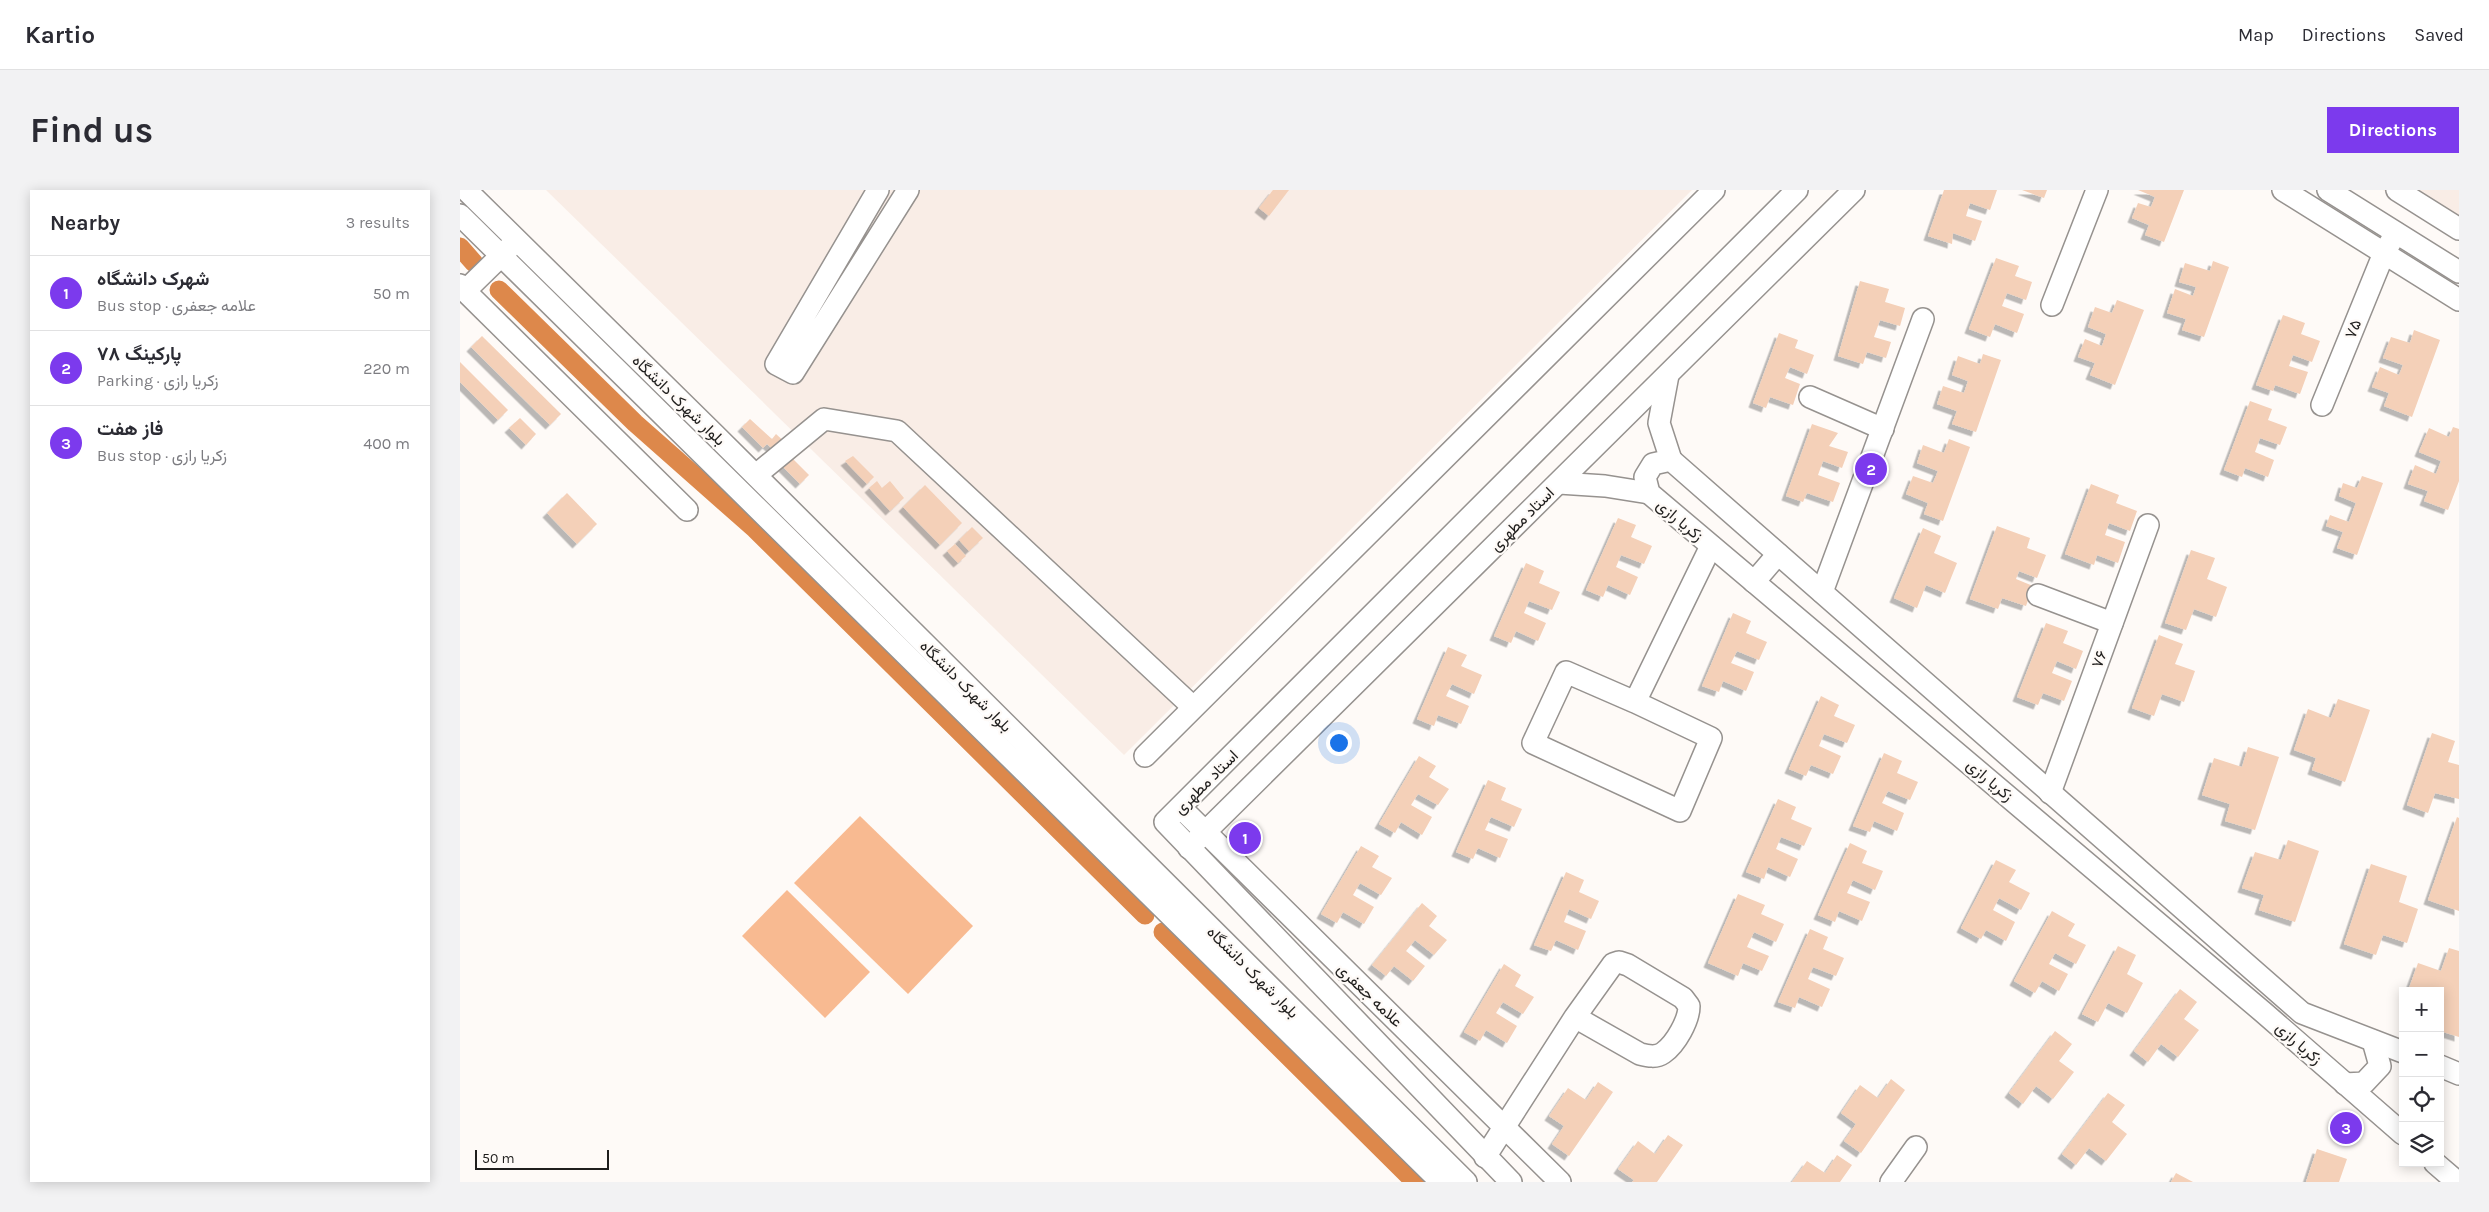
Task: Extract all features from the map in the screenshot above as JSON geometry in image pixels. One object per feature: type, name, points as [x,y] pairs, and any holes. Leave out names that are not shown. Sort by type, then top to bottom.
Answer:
[{"type":"street","name":"بلوار شهرک دانشگاه","points":[[466,190],[756,475],[1466,1182]]},
{"type":"street","points":[[878,190],[776,364],[793,373],[908,190]]},
{"type":"street","points":[[1145,756],[1714,190]]},
{"type":"street","name":"استاد مطهری","points":[[1165,822],[1797,190]]},
{"type":"street","name":"استاد مطهری","points":[[1189,848],[1854,190]]},
{"type":"street","points":[[2052,305],[2096,190]]},
{"type":"street","points":[[2283,190],[2459,300]]},
{"type":"street","points":[[2328,190],[2459,272]]},
{"type":"street","points":[[2397,190],[2459,229]]},
{"type":"street","name":"بلوار شهرک دانشگاه","points":[[460,215],[1441,1182]]},
{"type":"street","name":"۷۵","points":[[2322,406],[2384,253],[2396,233]]},
{"type":"street","points":[[517,241],[462,288],[687,510]]},
{"type":"street","points":[[1822,592],[1923,319]]},
{"type":"street","points":[[1668,375],[1659,423],[1671,460]]},
{"type":"street","points":[[1810,397],[1883,429]]},
{"type":"street","points":[[756,475],[824,419],[898,431],[1193,707]]},
{"type":"street","name":"زکریا رازی","points":[[2399,1051],[2302,1014],[1671,460],[1653,464],[1645,477],[1649,493],[2000,788],[2399,1131]]},
{"type":"street","points":[[1559,483],[1605,486],[1649,493]]},
{"type":"street","name":"۷۶","points":[[2050,793],[2148,525]]},
{"type":"street","points":[[1635,702],[1712,546]]},
{"type":"street","points":[[1754,582],[1778,554]]},
{"type":"street","points":[[2038,595],[2112,623]]},
{"type":"street","points":[[1566,672],[1635,702],[1711,738],[1680,810],[1533,743],[1566,672]]},
{"type":"street","points":[[2000,788],[2020,766]]},
{"type":"street","name":"علامه جعفری","points":[[1181,808],[1560,1182]]},
{"type":"street","name":"علامه جعفری","points":[[1165,822],[1511,1182]]},
{"type":"street","points":[[1485,1157],[1575,1017],[1613,964],[1619,962],[1628,965],[1683,998],[1689,1006],[1689,1016],[1671,1046],[1662,1054],[1651,1057],[1640,1054],[1575,1017]]},
{"type":"street","points":[[2345,1084],[2364,1083],[2380,1066],[2373,1041]]},
{"type":"street","points":[[2444,1068],[2459,1074]]},
{"type":"street","points":[[1891,1182],[1916,1147]]},
{"type":"street","points":[[2440,1167],[2457,1182]]},
{"type":"shaded area","points":[[546,190],[1692,190],[1124,755]]},
{"type":"shaded area","points":[[2383,190],[2459,190],[2459,237]]},
{"type":"shaded area","points":[[860,816],[973,926],[908,994],[794,883]]},
{"type":"shaded area","points":[[787,890],[870,972],[825,1018],[742,936]]},
{"type":"building","points":[[1273,190],[1289,190],[1269,216],[1259,208]]},
{"type":"building","points":[[1944,190],[1997,190],[1990,210],[1970,203],[1966,216],[1982,221],[1975,241],[1953,233],[1952,244],[1928,236]]},
{"type":"building","points":[[2022,190],[2047,190],[2044,198]]},
{"type":"building","points":[[2138,190],[2184,190],[2164,242],[2145,235],[2149,225],[2132,218],[2138,203],[2151,207],[2155,197]]},
{"type":"building","points":[[1996,258],[2019,266],[2015,276],[2032,282],[2026,300],[2007,293],[2002,306],[2024,314],[2017,333],[1995,324],[1990,337],[1969,329]]},
{"type":"building","points":[[2213,261],[2229,267],[2204,337],[2182,330],[2186,319],[2167,313],[2175,289],[2193,296],[2196,287],[2179,282],[2185,263],[2210,271]]},
{"type":"building","points":[[1860,281],[1889,289],[1885,302],[1905,308],[1900,326],[1880,320],[1874,337],[1891,342],[1886,358],[1867,352],[1863,364],[1838,356]]},
{"type":"building","points":[[2117,300],[2144,310],[2115,385],[2090,375],[2095,363],[2078,357],[2085,339],[2102,346],[2106,334],[2088,327],[2095,307],[2112,313]]},
{"type":"building","points":[[2283,315],[2305,323],[2301,334],[2320,341],[2312,362],[2293,355],[2289,366],[2308,372],[2300,394],[2275,385],[2273,391],[2256,385]]},
{"type":"building","points":[[2414,330],[2440,340],[2412,417],[2384,406],[2389,393],[2372,387],[2380,367],[2399,375],[2403,365],[2383,358],[2391,337],[2410,343]]},
{"type":"building","points":[[1779,333],[1798,340],[1795,348],[1814,355],[1807,374],[1790,367],[1785,378],[1800,384],[1793,405],[1770,397],[1766,408],[1753,403]]},
{"type":"building","points":[[482,336],[561,414],[550,425],[471,347]]},
{"type":"building","points":[[1983,354],[2001,360],[1976,432],[1952,424],[1957,411],[1937,404],[1943,386],[1964,393],[1968,381],[1952,375],[1958,356],[1980,364]]},
{"type":"building","points":[[460,362],[508,410],[498,420],[460,382]]},
{"type":"building","points":[[2250,401],[2272,409],[2268,420],[2287,427],[2280,445],[2260,438],[2255,452],[2274,460],[2268,477],[2245,468],[2242,477],[2224,470]]},
{"type":"building","points":[[520,418],[536,434],[526,445],[509,428]]},
{"type":"building","points":[[750,419],[772,439],[776,434],[788,445],[779,455],[767,444],[763,448],[742,427]]},
{"type":"building","points":[[1812,424],[1838,433],[1829,446],[1848,452],[1842,468],[1823,461],[1818,475],[1840,483],[1833,502],[1807,493],[1803,502],[1786,496]]},
{"type":"building","points":[[2453,427],[2459,429],[2459,481],[2448,510],[2424,501],[2428,491],[2408,484],[2415,465],[2436,474],[2441,461],[2419,452],[2429,428],[2449,437]]},
{"type":"building","points":[[1949,439],[1970,447],[1943,521],[1924,514],[1928,503],[1906,494],[1913,476],[1933,483],[1938,471],[1917,463],[1923,445],[1944,453]]},
{"type":"building","points":[[788,454],[809,475],[800,484],[779,463]]},
{"type":"building","points":[[853,456],[874,477],[867,484],[845,461]]},
{"type":"building","points":[[2362,476],[2383,483],[2357,555],[2337,548],[2343,532],[2326,526],[2330,515],[2349,522],[2356,503],[2339,496],[2343,483],[2357,488]]},
{"type":"building","points":[[877,481],[882,488],[890,481],[904,498],[890,511],[869,488]]},
{"type":"building","points":[[2091,484],[2119,495],[2116,503],[2137,511],[2130,531],[2109,523],[2105,535],[2125,542],[2118,563],[2097,555],[2094,565],[2065,554]]},
{"type":"building","points":[[925,485],[962,523],[940,545],[903,507]]},
{"type":"building","points":[[567,493],[597,524],[577,544],[547,513]]},
{"type":"building","points":[[1618,518],[1636,525],[1631,537],[1652,546],[1644,564],[1621,555],[1616,567],[1638,577],[1630,595],[1608,585],[1603,597],[1586,590]]},
{"type":"building","points":[[1997,526],[2030,538],[2027,548],[2046,555],[2037,578],[2019,571],[2016,579],[2033,586],[2026,606],[2002,598],[1998,609],[1970,599]]},
{"type":"building","points":[[972,527],[983,538],[969,551],[959,540]]},
{"type":"building","points":[[1923,528],[1941,536],[1934,553],[1957,563],[1945,593],[1926,585],[1917,608],[1894,598]]},
{"type":"building","points":[[955,544],[966,556],[958,563],[947,551]]},
{"type":"building","points":[[2191,550],[2215,558],[2207,579],[2227,587],[2216,617],[2194,609],[2186,630],[2165,623]]},
{"type":"building","points":[[1526,563],[1544,571],[1539,583],[1560,592],[1552,610],[1529,601],[1524,613],[1546,623],[1538,641],[1516,631],[1511,643],[1494,636]]},
{"type":"building","points":[[1733,613],[1751,621],[1746,633],[1767,642],[1759,660],[1737,651],[1731,663],[1754,672],[1746,691],[1723,681],[1719,692],[1702,686]]},
{"type":"building","points":[[2046,623],[2068,631],[2063,643],[2083,651],[2076,669],[2057,661],[2052,673],[2072,681],[2064,701],[2043,693],[2038,705],[2017,697]]},
{"type":"building","points":[[2159,635],[2183,644],[2175,664],[2195,671],[2184,702],[2162,694],[2154,716],[2132,708]]},
{"type":"building","points":[[1448,647],[1467,655],[1461,666],[1482,675],[1474,694],[1452,684],[1446,696],[1469,706],[1461,724],[1438,715],[1434,726],[1417,719]]},
{"type":"building","points":[[1821,696],[1839,705],[1834,716],[1855,725],[1847,743],[1824,734],[1819,746],[1841,756],[1833,774],[1811,765],[1806,776],[1789,769]]},
{"type":"building","points":[[2338,699],[2370,710],[2345,782],[2312,770],[2316,758],[2294,750],[2308,709],[2331,718]]},
{"type":"building","points":[[2432,733],[2455,741],[2448,762],[2459,765],[2459,799],[2435,793],[2428,813],[2407,805]]},
{"type":"building","points":[[2248,747],[2279,757],[2255,830],[2225,821],[2230,804],[2202,795],[2214,758],[2242,767]]},
{"type":"building","points":[[1884,753],[1902,761],[1897,773],[1918,782],[1910,800],[1888,791],[1882,803],[1904,813],[1897,831],[1874,821],[1870,832],[1853,826]]},
{"type":"building","points":[[1419,756],[1436,766],[1429,777],[1449,789],[1438,805],[1418,794],[1411,805],[1432,817],[1422,835],[1401,822],[1395,833],[1379,824]]},
{"type":"building","points":[[1488,780],[1506,788],[1501,800],[1522,809],[1514,827],[1491,817],[1485,830],[1508,839],[1500,858],[1478,848],[1473,859],[1456,852]]},
{"type":"building","points":[[1778,799],[1796,807],[1791,819],[1812,828],[1804,846],[1781,837],[1776,849],[1798,859],[1790,877],[1768,867],[1764,879],[1746,872]]},
{"type":"building","points":[[2457,817],[2459,818],[2459,911],[2428,900]]},
{"type":"building","points":[[2288,840],[2319,851],[2295,922],[2259,910],[2264,895],[2242,888],[2255,852],[2281,860]]},
{"type":"building","points":[[1850,843],[1867,851],[1862,863],[1883,871],[1875,890],[1853,880],[1847,893],[1870,902],[1862,921],[1839,911],[1835,922],[1818,915]]},
{"type":"building","points":[[1361,846],[1379,856],[1372,867],[1392,878],[1381,895],[1360,883],[1353,895],[1374,907],[1364,924],[1343,912],[1337,923],[1321,914]]},
{"type":"building","points":[[1996,860],[2016,870],[2009,882],[2030,893],[2021,910],[1999,898],[1993,910],[2015,922],[2006,941],[1986,930],[1981,939],[1961,928]]},
{"type":"building","points":[[2371,864],[2407,876],[2399,902],[2418,909],[2407,943],[2383,935],[2376,955],[2344,944]]},
{"type":"building","points":[[1566,872],[1584,880],[1579,892],[1599,901],[1591,919],[1569,909],[1564,922],[1586,931],[1578,950],[1556,940],[1551,951],[1534,945]]},
{"type":"building","points":[[1738,894],[1765,905],[1761,914],[1784,924],[1776,942],[1754,932],[1747,947],[1769,956],[1762,971],[1743,963],[1738,976],[1708,963]]},
{"type":"building","points":[[1422,903],[1437,916],[1429,926],[1447,940],[1434,955],[1415,940],[1406,951],[1425,966],[1413,981],[1394,966],[1386,976],[1372,965]]},
{"type":"building","points":[[2052,911],[2075,924],[2068,936],[2086,945],[2076,964],[2055,953],[2049,964],[2068,974],[2059,991],[2042,981],[2035,993],[2014,981]]},
{"type":"building","points":[[1810,929],[1828,937],[1823,949],[1844,958],[1836,976],[1813,967],[1808,979],[1830,989],[1822,1007],[1799,997],[1795,1008],[1778,1002]]},
{"type":"building","points":[[2118,946],[2136,955],[2127,974],[2143,983],[2127,1013],[2108,1003],[2098,1022],[2082,1014]]},
{"type":"building","points":[[2449,948],[2459,951],[2459,1037],[2444,1032],[2444,987],[2409,987],[2418,963],[2441,971]]},
{"type":"building","points":[[1504,964],[1521,975],[1515,986],[1534,997],[1523,1014],[1503,1002],[1496,1013],[1517,1026],[1507,1043],[1486,1030],[1480,1041],[1464,1032]]},
{"type":"building","points":[[2180,989],[2197,1002],[2184,1019],[2199,1030],[2178,1057],[2161,1044],[2148,1062],[2134,1051]]},
{"type":"building","points":[[2055,1031],[2072,1044],[2059,1061],[2074,1072],[2053,1099],[2036,1086],[2023,1104],[2009,1093]]},
{"type":"building","points":[[1891,1079],[1905,1090],[1861,1153],[1844,1141],[1856,1124],[1841,1113],[1860,1085],[1878,1098]]},
{"type":"building","points":[[1598,1082],[1613,1092],[1569,1156],[1552,1144],[1564,1126],[1549,1116],[1568,1088],[1586,1100]]},
{"type":"building","points":[[2108,1093],[2125,1105],[2112,1122],[2127,1134],[2106,1161],[2089,1148],[2076,1165],[2062,1154]]},
{"type":"building","points":[[1668,1135],[1683,1145],[1657,1182],[1632,1182],[1634,1180],[1618,1169],[1638,1141],[1655,1154]]},
{"type":"building","points":[[2317,1149],[2347,1159],[2339,1182],[2306,1182]]},
{"type":"building","points":[[1837,1155],[1852,1165],[1840,1182],[1792,1182],[1807,1161],[1825,1173]]},
{"type":"building","points":[[2176,1173],[2193,1182],[2171,1182]]},
{"type":"waterway","points":[[460,247],[474,263]]},
{"type":"waterway","points":[[499,290],[635,423],[755,529],[1145,915]]},
{"type":"waterway","points":[[1163,932],[1415,1182]]},
{"type":"place","name":"پارکینگ ۷۸","points":[[1871,469]]},
{"type":"place","name":"شهرک دانشگاه","points":[[1245,838]]},
{"type":"place","name":"فاز هفت","points":[[2346,1128]]}]
